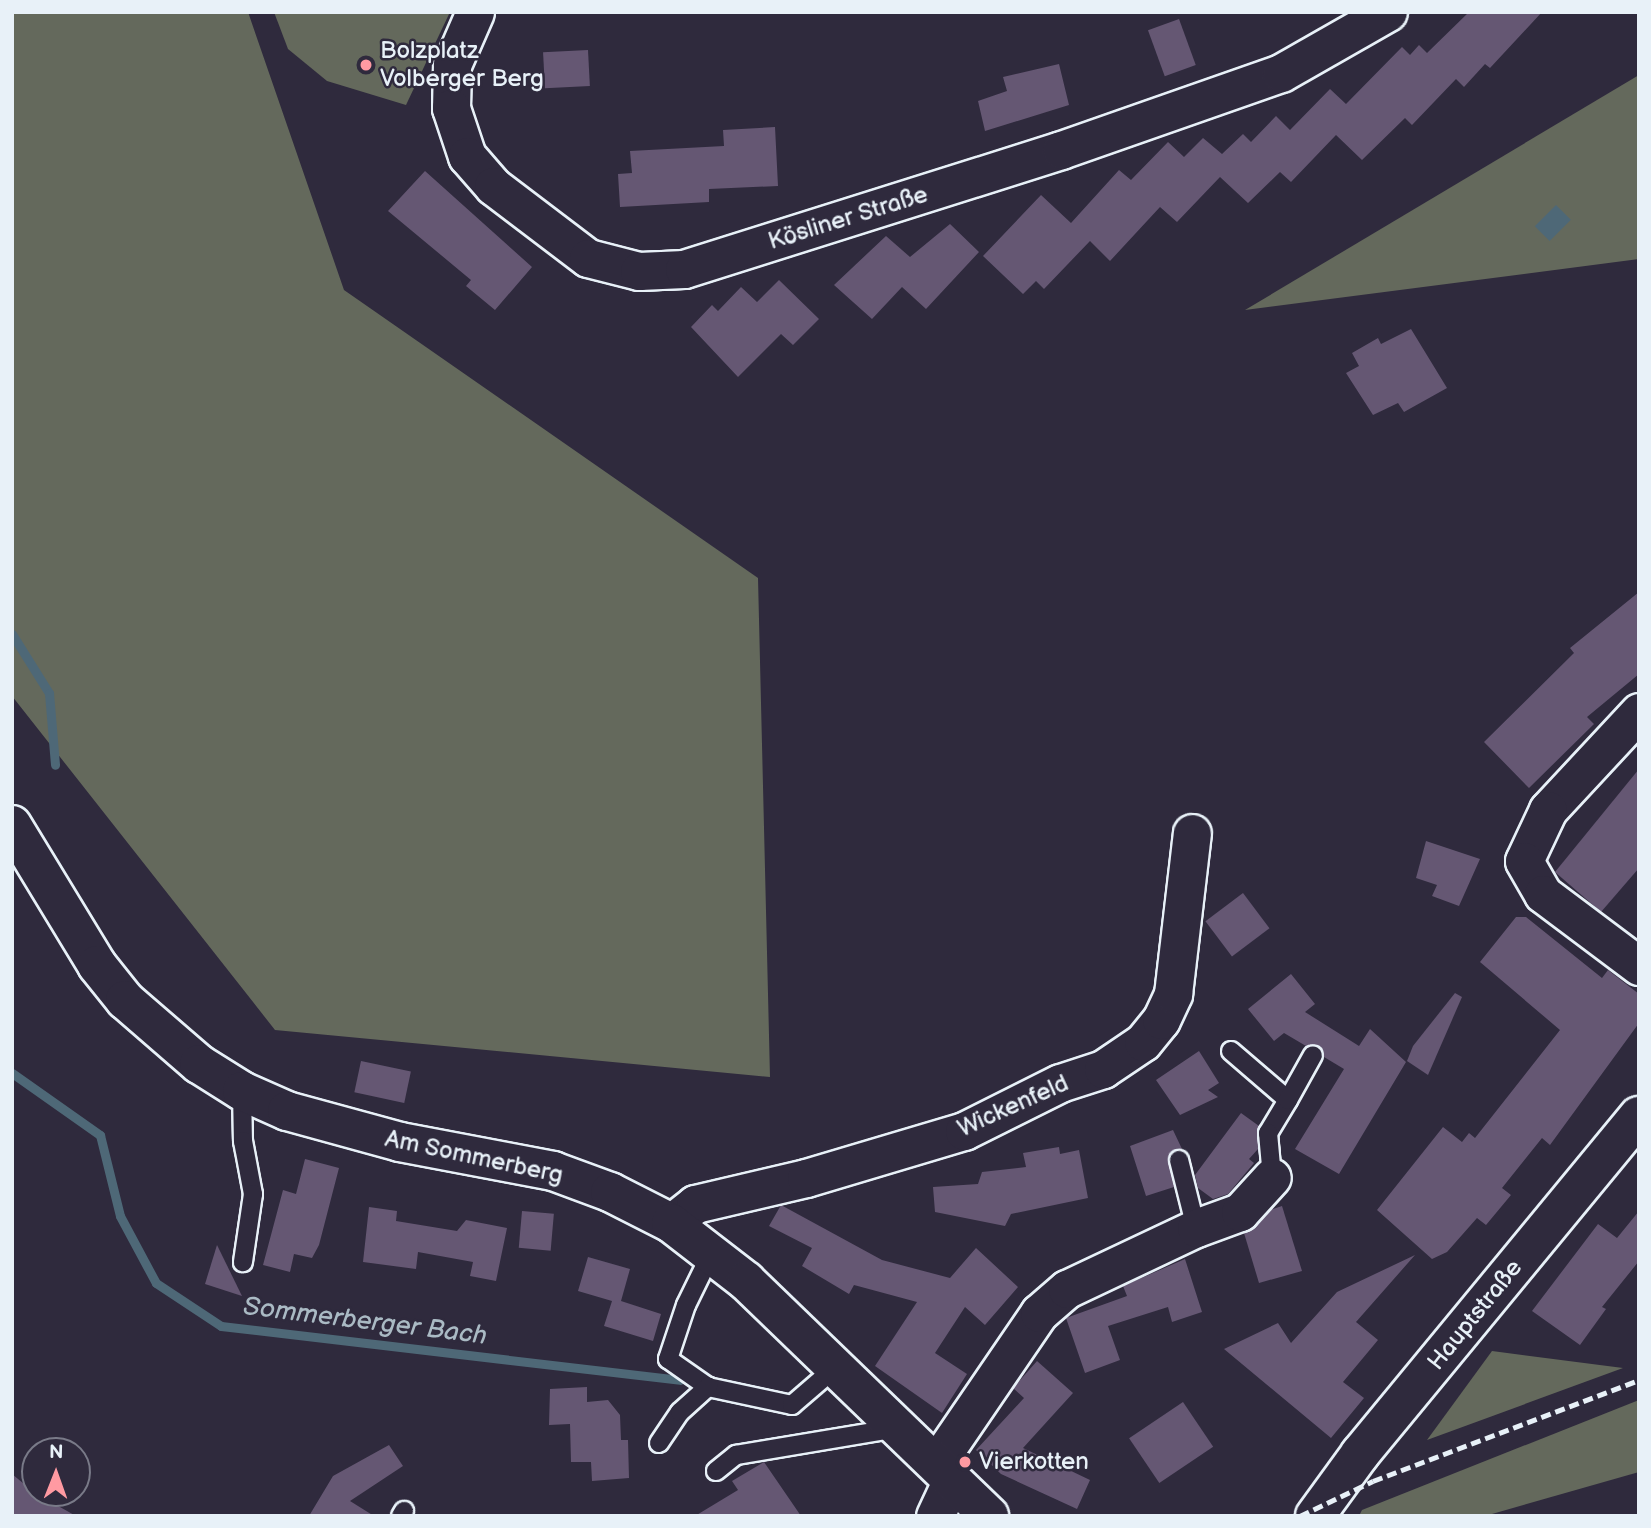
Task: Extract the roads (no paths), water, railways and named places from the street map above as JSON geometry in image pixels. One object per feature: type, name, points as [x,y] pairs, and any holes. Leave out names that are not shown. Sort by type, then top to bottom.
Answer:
[{"type":"street","name":"Kösliner Straße","points":[[475,12],[453,65],[451,108],[467,156],[493,186],[588,258],[639,271],[684,269],[1061,150],[1281,73],[1388,12]]},
{"type":"street","points":[[1639,712],[1548,810],[1524,861],[1543,894],[1639,966]]},
{"type":"street","name":"Am Sommerberg","points":[[12,825],[61,911],[125,1000],[199,1063],[242,1091],[336,1127],[553,1171],[610,1192],[671,1223],[712,1252],[836,1367],[989,1516]]},
{"type":"street","name":"Wickenfeld","points":[[671,1223],[695,1204],[806,1178],[964,1131],[1060,1083],[1103,1069],[1143,1042],[1161,1020],[1173,994],[1192,833]]},
{"type":"street","name":"Hauptstraße","points":[[1315,1516],[1360,1454],[1639,1116]]},
{"type":"street","points":[[936,1516],[944,1472],[1039,1313],[1067,1289],[1196,1228],[1240,1212],[1272,1177]]},
{"type":"lane","points":[[1231,1051],[1288,1100]]},
{"type":"lane","points":[[1272,1177],[1268,1133],[1313,1055]]},
{"type":"lane","points":[[242,1091],[243,1142],[253,1194],[243,1262]]},
{"type":"lane","points":[[1179,1160],[1196,1228]]},
{"type":"lane","points":[[712,1252],[686,1305],[668,1359],[708,1387],[792,1405],[836,1367]]},
{"type":"lane","points":[[659,1443],[680,1412],[708,1387]]},
{"type":"lane","points":[[716,1471],[736,1455],[899,1428]]},
{"type":"water","points":[[1556,205],[1571,220],[1550,241],[1535,226]]},
{"type":"waterway","name":"Sommerberger Bach","points":[[12,634],[49,693],[55,765]]},
{"type":"waterway","name":"Sommerberger Bach","points":[[12,1073],[100,1135],[120,1216],[156,1283],[221,1326],[680,1380]]},
{"type":"railway","points":[[1300,1516],[1373,1481],[1639,1380]]},
{"type":"place","name":"Bolzplatz Volberger Berg","points":[[366,65]]},
{"type":"place","name":"Vierkotten","points":[[965,1462]]}]
